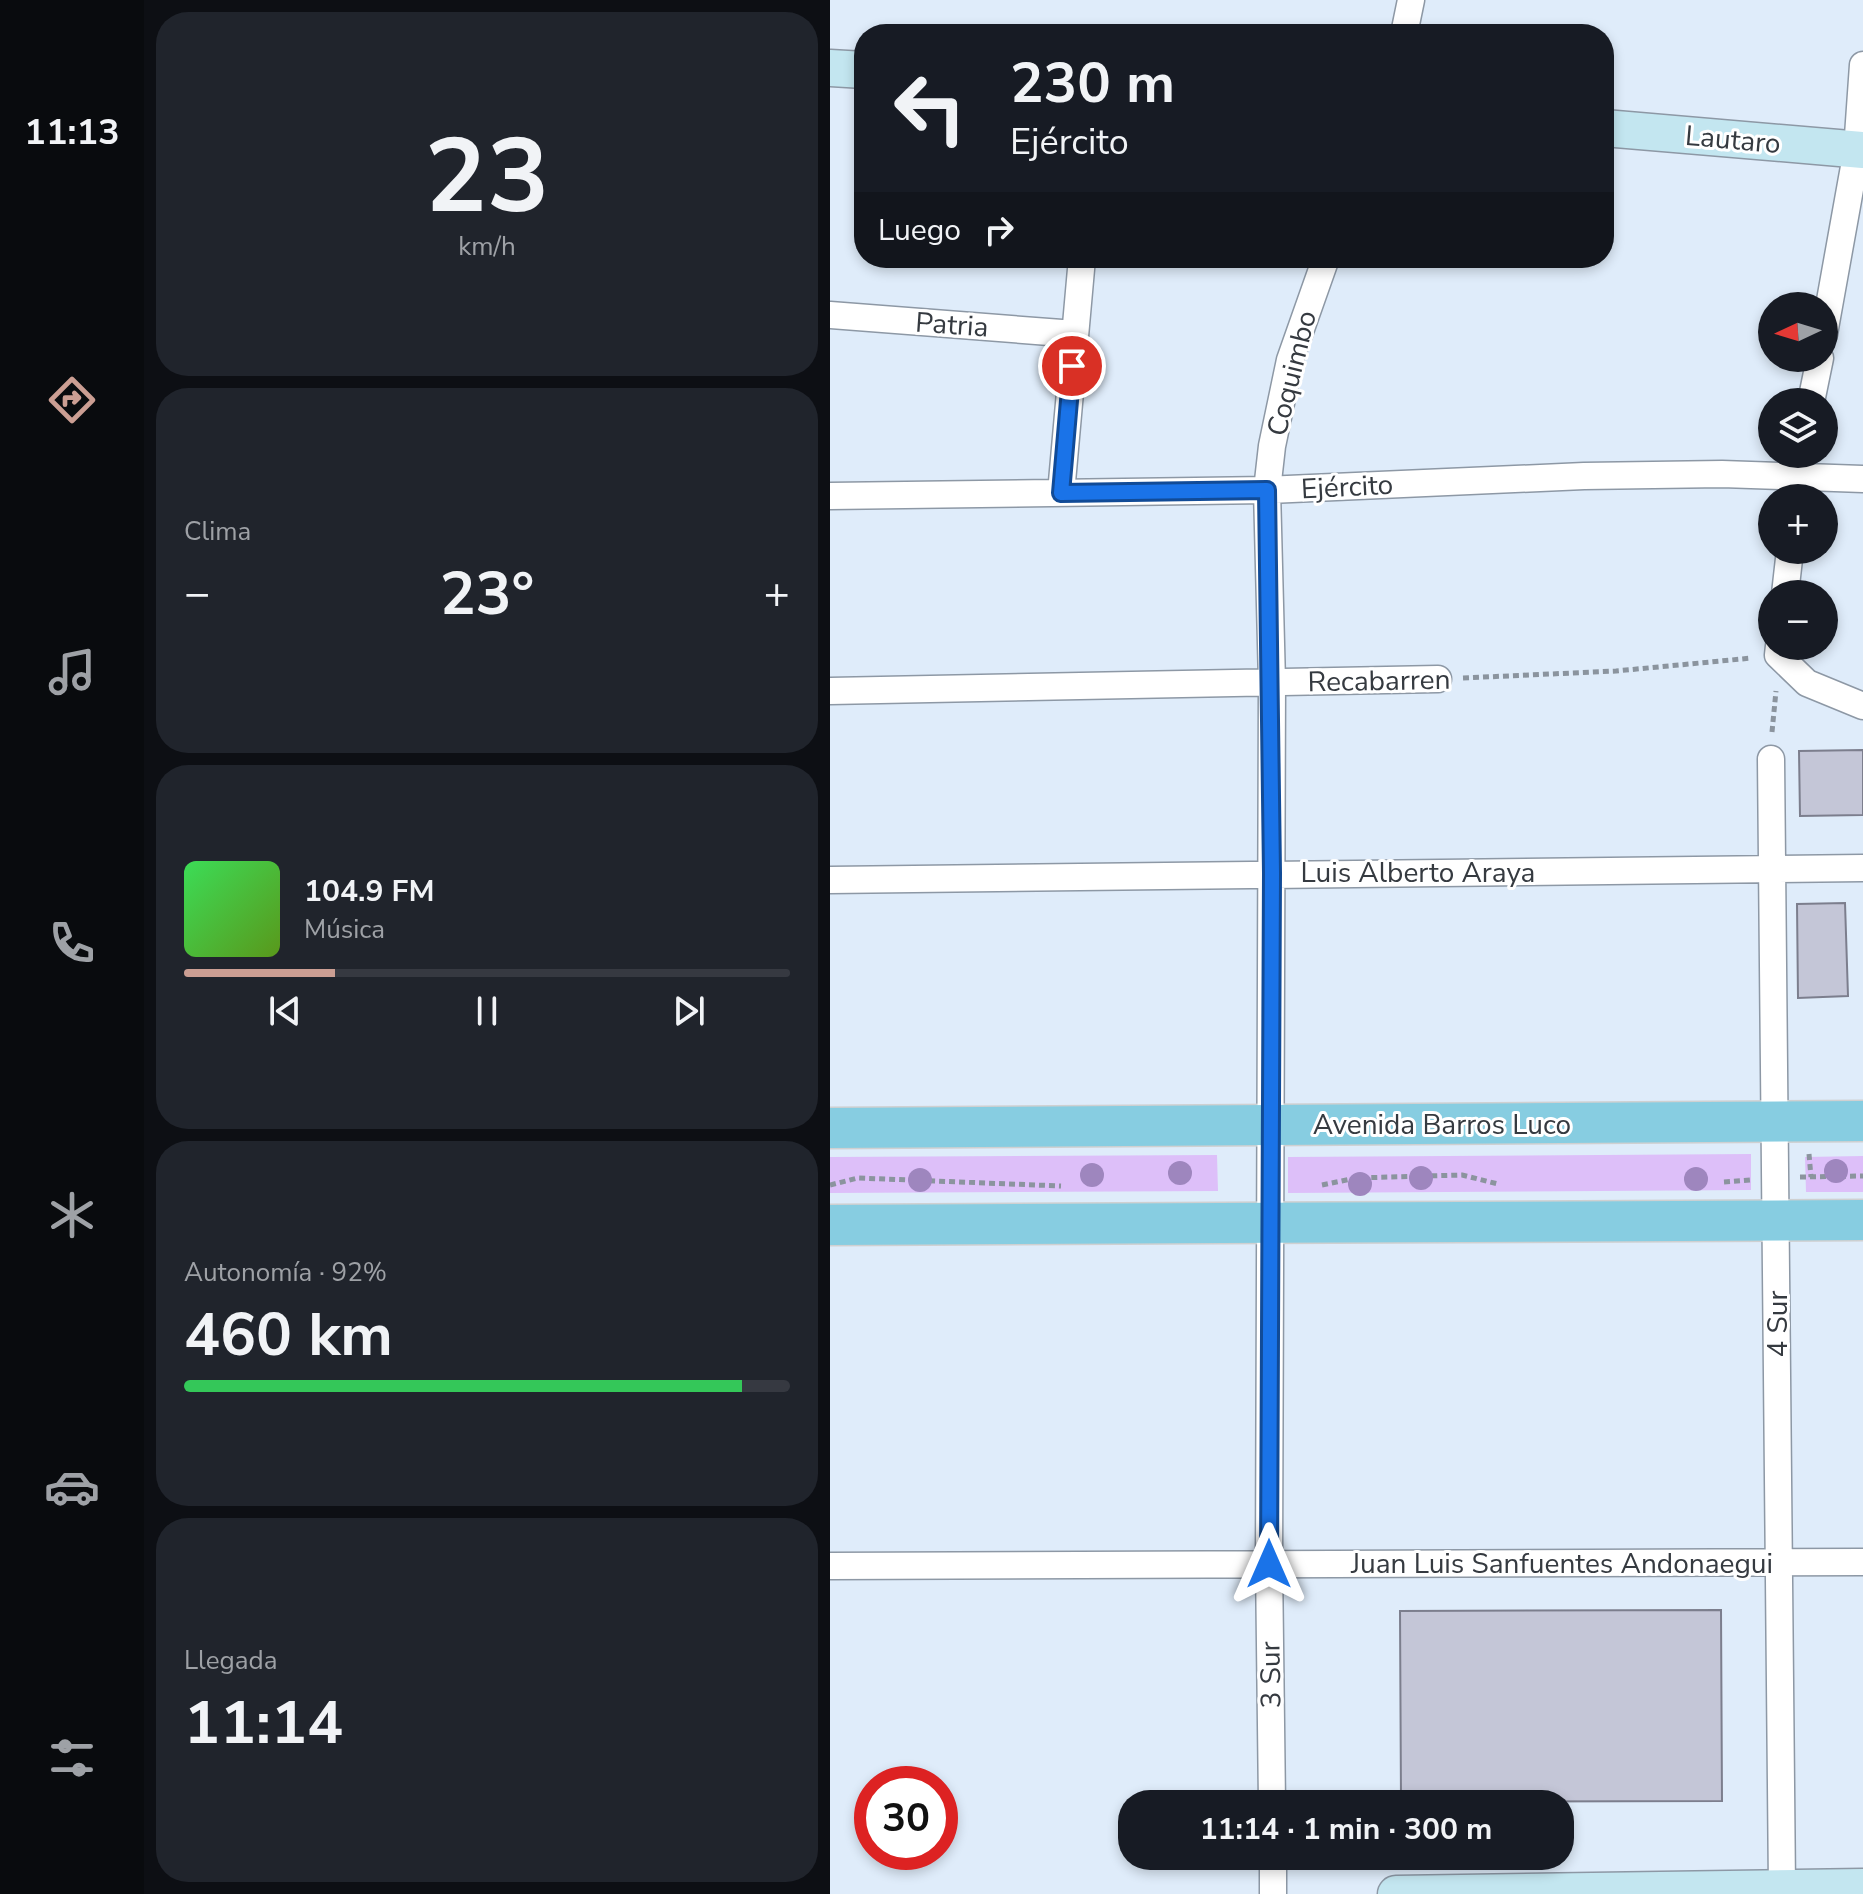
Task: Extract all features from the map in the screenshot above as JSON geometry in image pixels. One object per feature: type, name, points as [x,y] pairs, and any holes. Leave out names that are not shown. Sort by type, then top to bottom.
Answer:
[{"type":"main road","name":"Avenida Barros Luco","points":[[830,1128],[1863,1121]]},
{"type":"main road","points":[[830,1225],[1269,1207],[1777,1221],[1863,1220]]},
{"type":"street","points":[[1406,24],[1411,0]]},
{"type":"street","points":[[1832,292],[1860,150],[1863,65]]},
{"type":"street","points":[[830,68],[854,69]]},
{"type":"street","name":"Lautaro","points":[[1614,129],[1860,150]]},
{"type":"street","points":[[1061,493],[1081,268]]},
{"type":"street","name":"Coquimbo","points":[[1267,490],[1272,446],[1290,360],[1322,268]]},
{"type":"street","name":"Patria","points":[[830,315],[1075,334]]},
{"type":"street","name":"Ejército","points":[[830,496],[1267,490],[1600,475],[1863,479]]},
{"type":"street","name":"3 Sur","points":[[1267,490],[1272,682],[1269,1207],[1272,1790]]},
{"type":"street","points":[[1787,660],[1807,683],[1863,706]]},
{"type":"street","name":"Recabarren","points":[[830,691],[1438,679]]},
{"type":"street","name":"4 Sur","points":[[1771,759],[1782,1888]]},
{"type":"street","name":"Luis Alberto Araya","points":[[830,880],[1863,868]]},
{"type":"street","name":"Juan Luis Sanfuentes Andonaegui","points":[[830,1566],[1863,1562]]},
{"type":"street","points":[[1273,1870],[1273,1894]]},
{"type":"street","points":[[1396,1894],[1863,1887]]},
{"type":"path","name":"Recabarren","points":[[1438,679],[1616,671],[1758,654]]},
{"type":"path","points":[[1771,759],[1778,660]]},
{"type":"path","points":[[1269,1207],[1356,1178],[1462,1175],[1499,1184]]},
{"type":"path","points":[[1714,1182],[1776,1177],[1863,1176]]},
{"type":"path","points":[[830,1185],[858,1178],[1067,1186]]},
{"type":"shaded area","points":[[1751,1154],[1751,1190],[1288,1193],[1288,1157]]},
{"type":"shaded area","points":[[1217,1155],[1218,1191],[830,1193],[830,1157]]},
{"type":"shaded area","points":[[1863,1156],[1863,1192],[1806,1192],[1805,1157]]},
{"type":"building","points":[[1863,750],[1863,815],[1800,816],[1799,751]]},
{"type":"building","points":[[1845,903],[1848,996],[1798,998],[1797,904]]},
{"type":"building","points":[[1721,1610],[1722,1801],[1574,1801],[1574,1790],[1401,1790],[1400,1611]]},
{"type":"route","points":[[1072,366],[1061,493],[1267,490],[1272,682],[1269,1564]]}]
